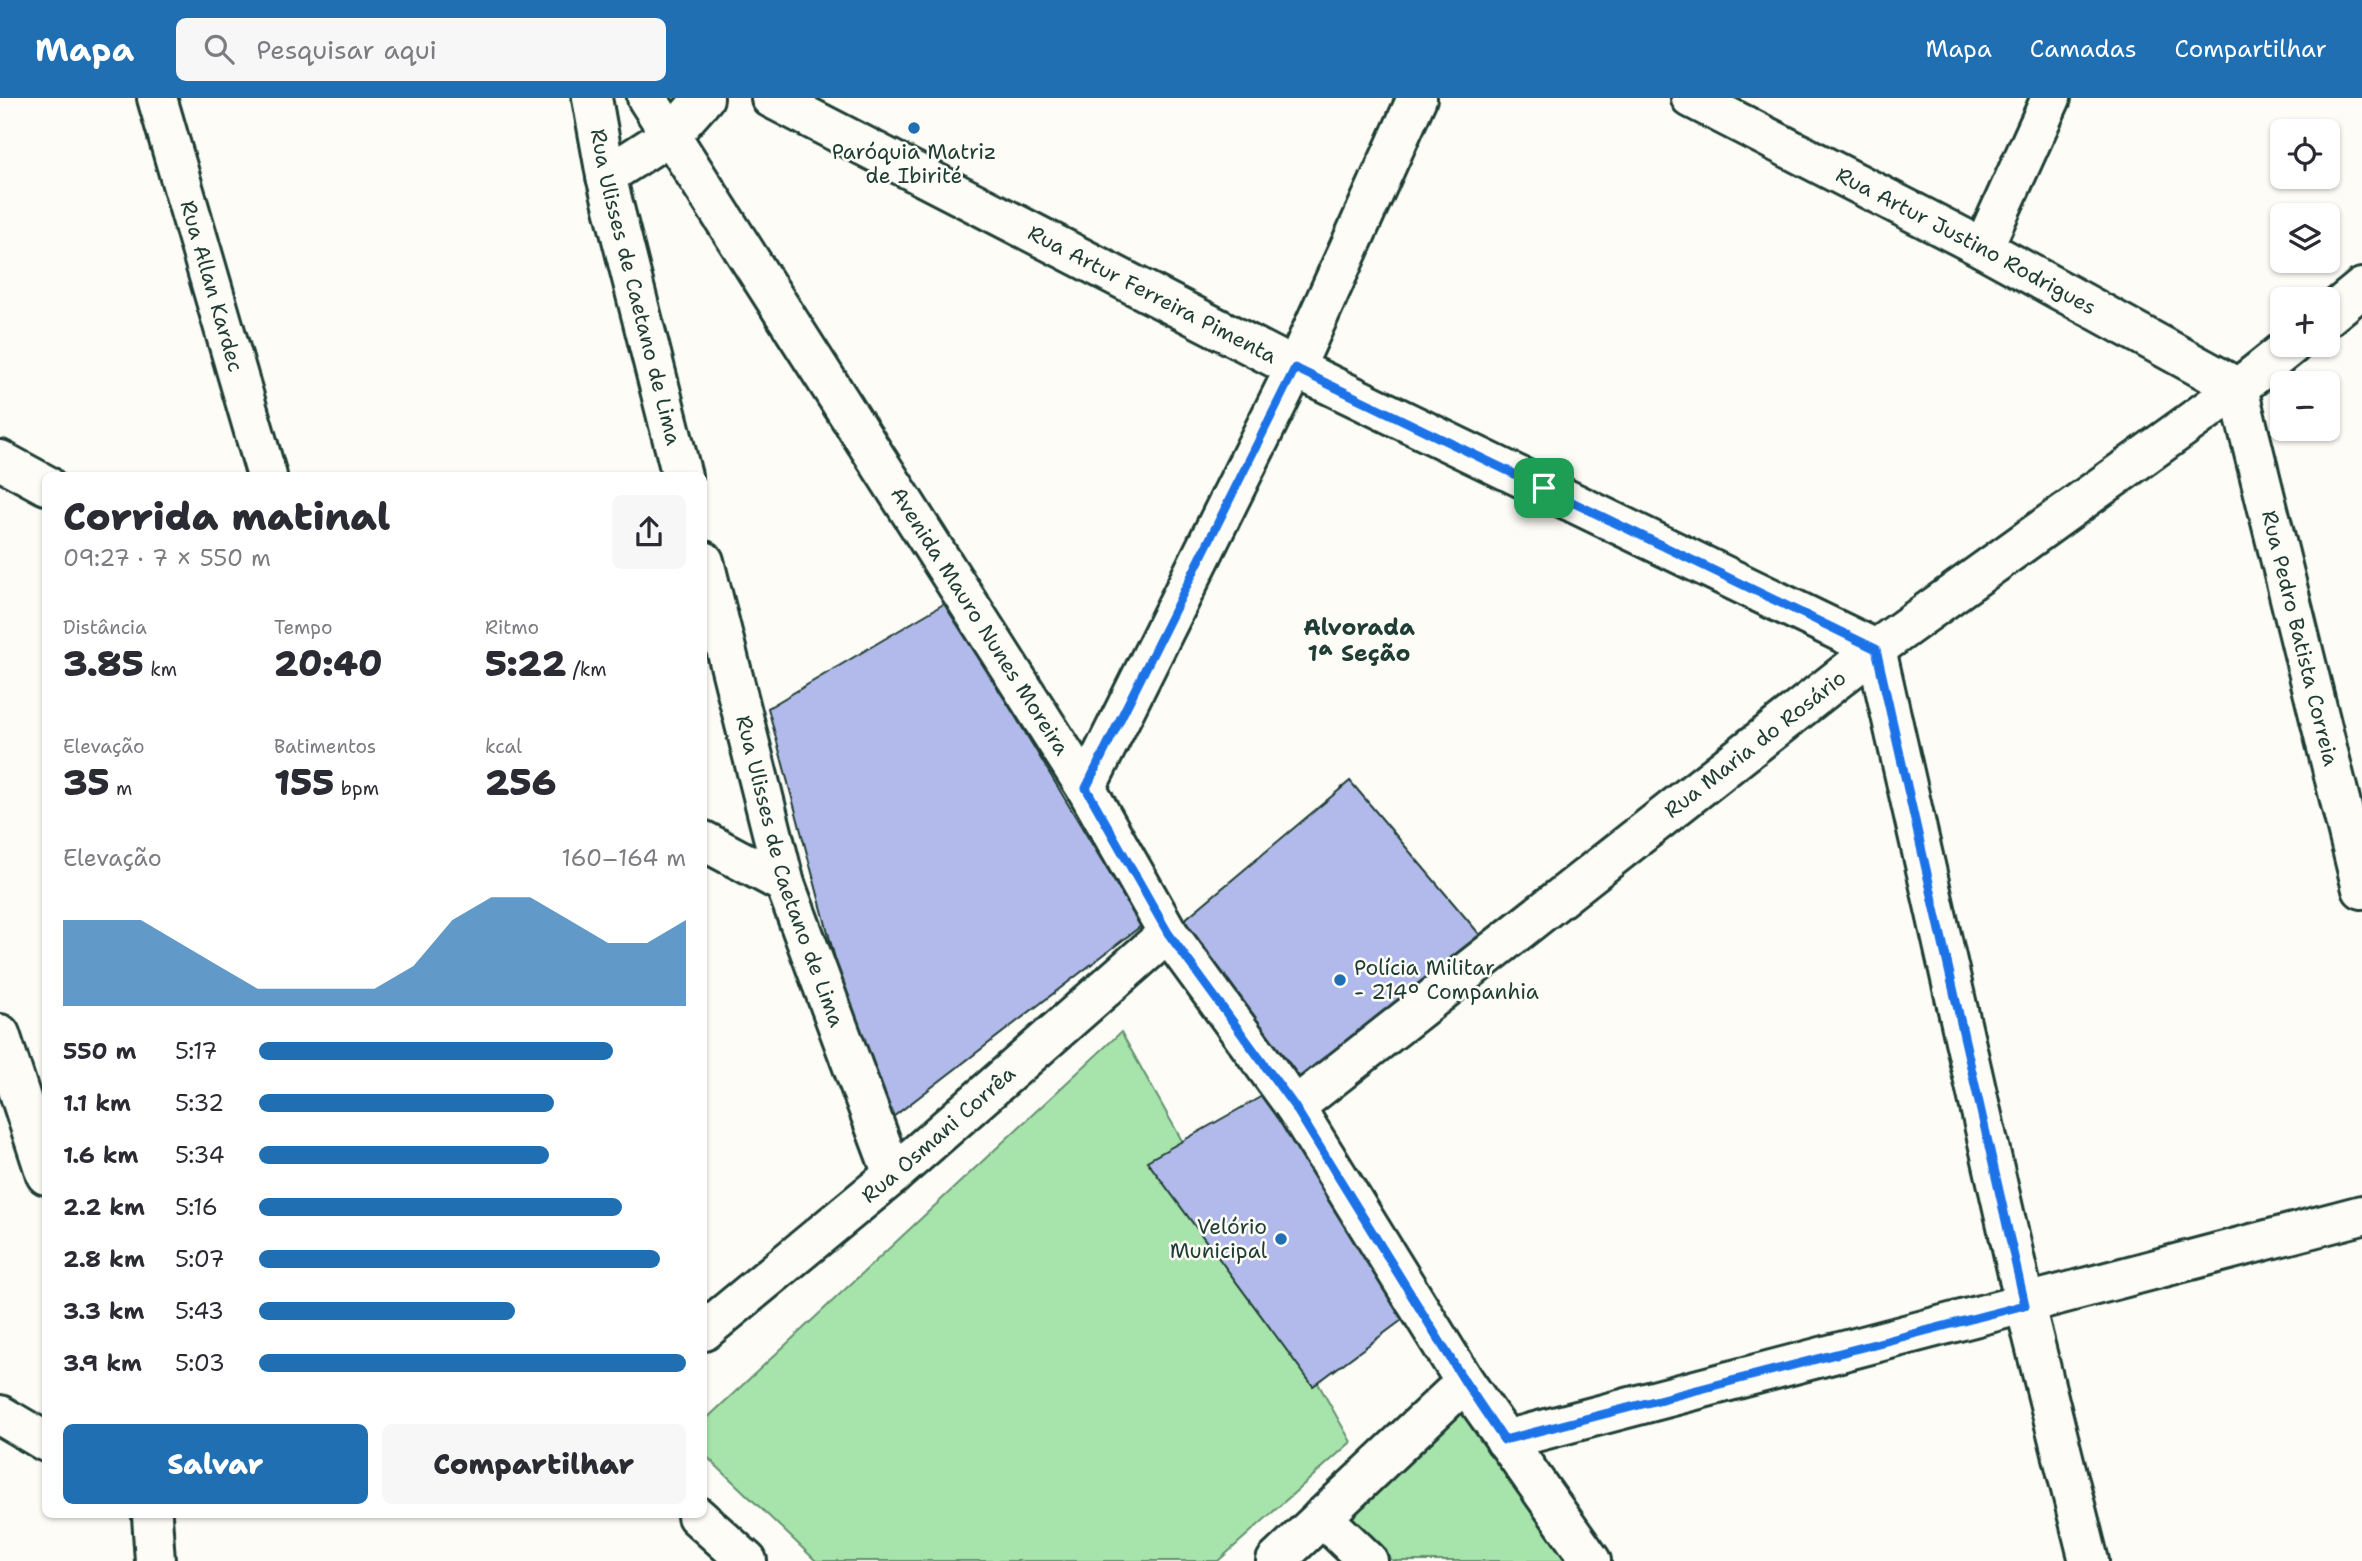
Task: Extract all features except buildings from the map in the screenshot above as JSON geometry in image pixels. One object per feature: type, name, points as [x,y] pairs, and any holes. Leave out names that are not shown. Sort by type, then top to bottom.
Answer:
[{"type":"street","name":"Rua Allan Kardec","points":[[157,98],[266,472]]},
{"type":"street","name":"Rua Ulisses de Caetano de Lima","points":[[592,98],[606,176],[681,472]]},
{"type":"street","name":"Avenida Mauro Nunes Moreira","points":[[647,98],[673,134],[1086,788],[1168,933],[1295,1107],[1465,1382],[1591,1561]]},
{"type":"street","points":[[606,176],[673,134],[704,98]]},
{"type":"street","name":"Rua Artur Ferreira Pimenta","points":[[771,98],[1295,368],[1876,649]]},
{"type":"street","points":[[1086,788],[1295,368],[1417,98]]},
{"type":"street","name":"Rua Artur Justino Rodrigues","points":[[1691,98],[1983,248],[2238,388]]},
{"type":"street","points":[[1983,248],[2051,98]]},
{"type":"street","points":[[2340,306],[2362,288]]},
{"type":"street","name":"Rua Maria do Rosário","points":[[1295,1107],[1876,649],[2238,388],[2277,357]]},
{"type":"street","name":"Rua Pedro Batista Correia","points":[[2238,388],[2362,889]]},
{"type":"street","points":[[0,460],[42,483]]},
{"type":"street","name":"Rua Ulisses de Caetano de Lima","points":[[707,573],[785,884],[893,1175]]},
{"type":"street","points":[[1876,649],[2025,1305],[2089,1561]]},
{"type":"street","points":[[707,843],[785,884]]},
{"type":"street","name":"Rua Osmani Corrêa","points":[[707,1329],[893,1175],[1168,933]]},
{"type":"street","points":[[0,1034],[42,1163]]},
{"type":"street","points":[[1504,1440],[2362,1215]]},
{"type":"street","points":[[1276,1561],[1465,1382]]},
{"type":"street","points":[[0,1415],[42,1440]]},
{"type":"street","points":[[1322,1517],[1368,1561]]},
{"type":"street","points":[[152,1518],[155,1561]]},
{"type":"street","points":[[699,1518],[747,1561]]},
{"type":"green space","points":[[1121,1032],[1351,1442],[1218,1561],[816,1561],[707,1457],[707,1418]]},
{"type":"green space","points":[[1462,1402],[1574,1561],[1393,1561],[1343,1514]]},
{"type":"place","name":"Paróquia Matriz de Ibirité","points":[[914,128]]},
{"type":"place","name":"Polícia Militar - 214° Companhia","points":[[1340,980]]},
{"type":"place","name":"Velório Municipal","points":[[1281,1239]]},
{"type":"district","name":"Alvorada 1ª Seção","points":[[1359,640]]},
{"type":"route","points":[[1295,368],[1544,488],[1876,649],[2025,1305],[1504,1440],[1465,1382],[1295,1107],[1168,933],[1086,788],[1295,368]]}]
